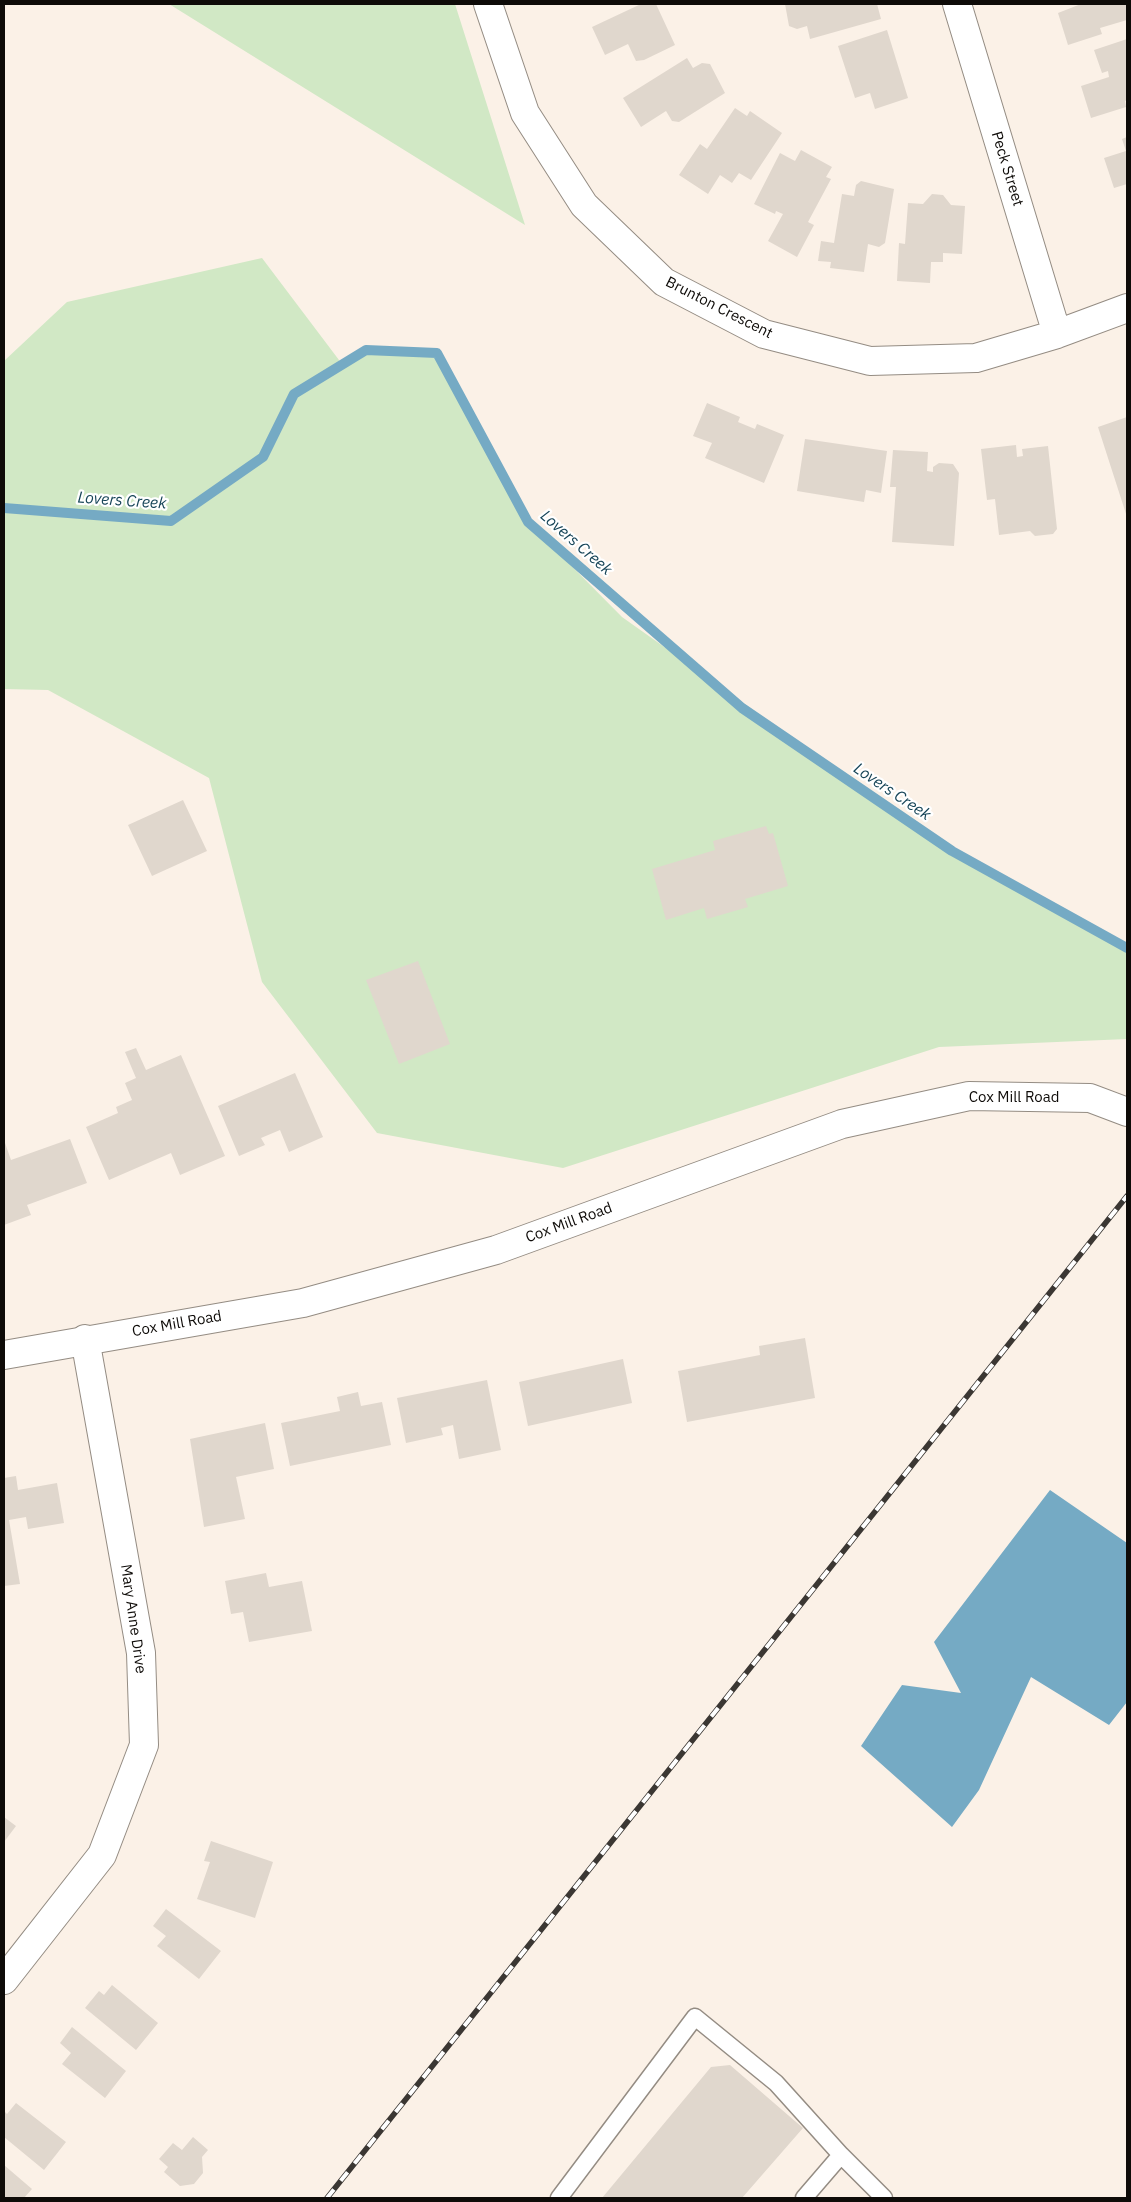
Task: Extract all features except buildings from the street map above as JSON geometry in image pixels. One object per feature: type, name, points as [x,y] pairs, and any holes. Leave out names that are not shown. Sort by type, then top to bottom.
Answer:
[{"type":"street","name":"Brunton Crescent","points":[[488,4],[525,113],[584,205],[664,282],[764,334],[870,361],[976,358],[1057,334],[1127,308]]},
{"type":"street","name":"Peck Street","points":[[957,4],[1057,334]]},
{"type":"street","name":"Cox Mill Road","points":[[4,1355],[303,1302],[496,1250],[842,1124],[969,1096],[1090,1098],[1127,1112]]},
{"type":"street","name":"Mary Anne Drive","points":[[4,1980],[102,1855],[144,1745],[141,1653],[86,1339]]},
{"type":"lane","points":[[559,2198],[695,2017],[776,2083],[841,2155],[884,2198]]},
{"type":"lane","points":[[804,2198],[841,2155]]},
{"type":"green space","points":[[169,4],[455,4],[525,225]]},
{"type":"green space","points":[[262,258],[342,364],[366,350],[437,353],[528,522],[622,617],[952,851],[1127,945],[1127,1039],[939,1047],[563,1168],[377,1133],[262,982],[209,778],[48,690],[4,689],[4,361],[67,302]]},
{"type":"water","points":[[1050,1490],[1127,1543],[1127,1702],[1109,1725],[1031,1677],[979,1790],[952,1827],[861,1746],[902,1685],[961,1693],[934,1642]]},
{"type":"waterway","name":"Lovers Creek","points":[[4,508],[171,521],[263,457],[294,394],[366,350],[437,353],[528,522],[742,708],[952,851],[1127,948]]},
{"type":"railway","points":[[327,2198],[1127,1196]]}]
